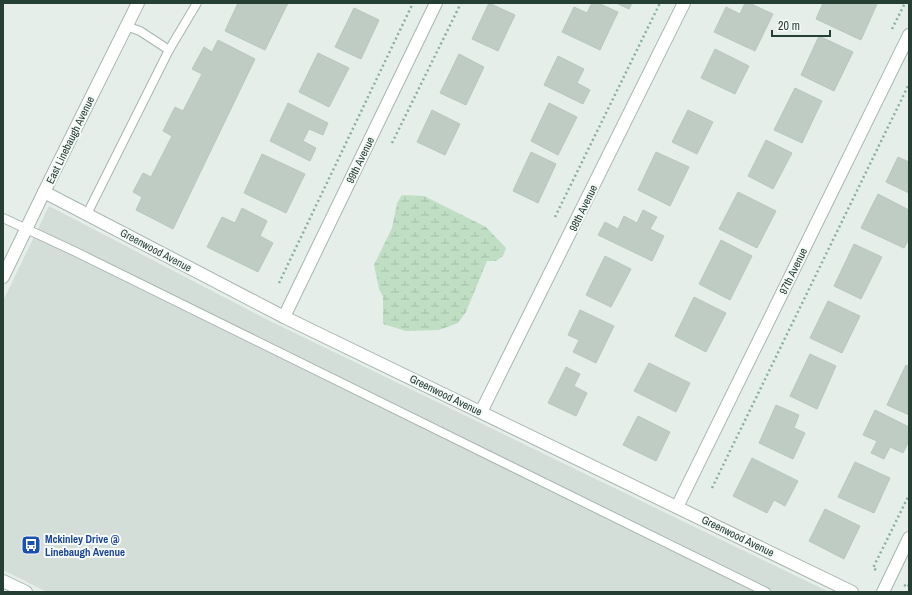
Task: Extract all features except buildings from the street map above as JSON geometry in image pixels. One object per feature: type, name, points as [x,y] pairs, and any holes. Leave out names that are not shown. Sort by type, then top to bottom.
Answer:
[{"type":"street","name":"East Linebaugh Avenue","points":[[3,277],[138,3]]},
{"type":"street","name":"99th Avenue","points":[[284,317],[436,3]]},
{"type":"street","name":"98th Avenue","points":[[481,412],[684,3]]},
{"type":"street","name":"97th Avenue","points":[[677,507],[909,34]]},
{"type":"street","name":"Greenwood Avenue","points":[[44,192],[284,317],[852,592]]},
{"type":"street","points":[[883,592],[909,538]]},
{"type":"street","points":[[3,581],[26,592]]},
{"type":"lane","points":[[87,214],[170,50],[197,3]]},
{"type":"lane","points":[[126,26],[140,31],[170,50]]},
{"type":"lane","points":[[3,218],[766,592]]},
{"type":"path","points":[[279,283],[413,3]]},
{"type":"path","points":[[392,143],[461,3]]},
{"type":"path","points":[[555,217],[660,3]]},
{"type":"path","points":[[712,488],[909,84]]},
{"type":"shaded area","points":[[49,206],[270,321],[829,592],[47,592],[3,570],[3,301]]},
{"type":"green space","points":[[402,195],[424,196],[486,227],[506,248],[503,256],[496,261],[487,261],[466,312],[458,323],[439,330],[406,331],[383,324],[383,297],[379,289],[374,265],[392,228],[397,203]]},
{"type":"place","name":"Mckinley Drive @ Linebaugh Avenue","points":[[31,545]]}]
